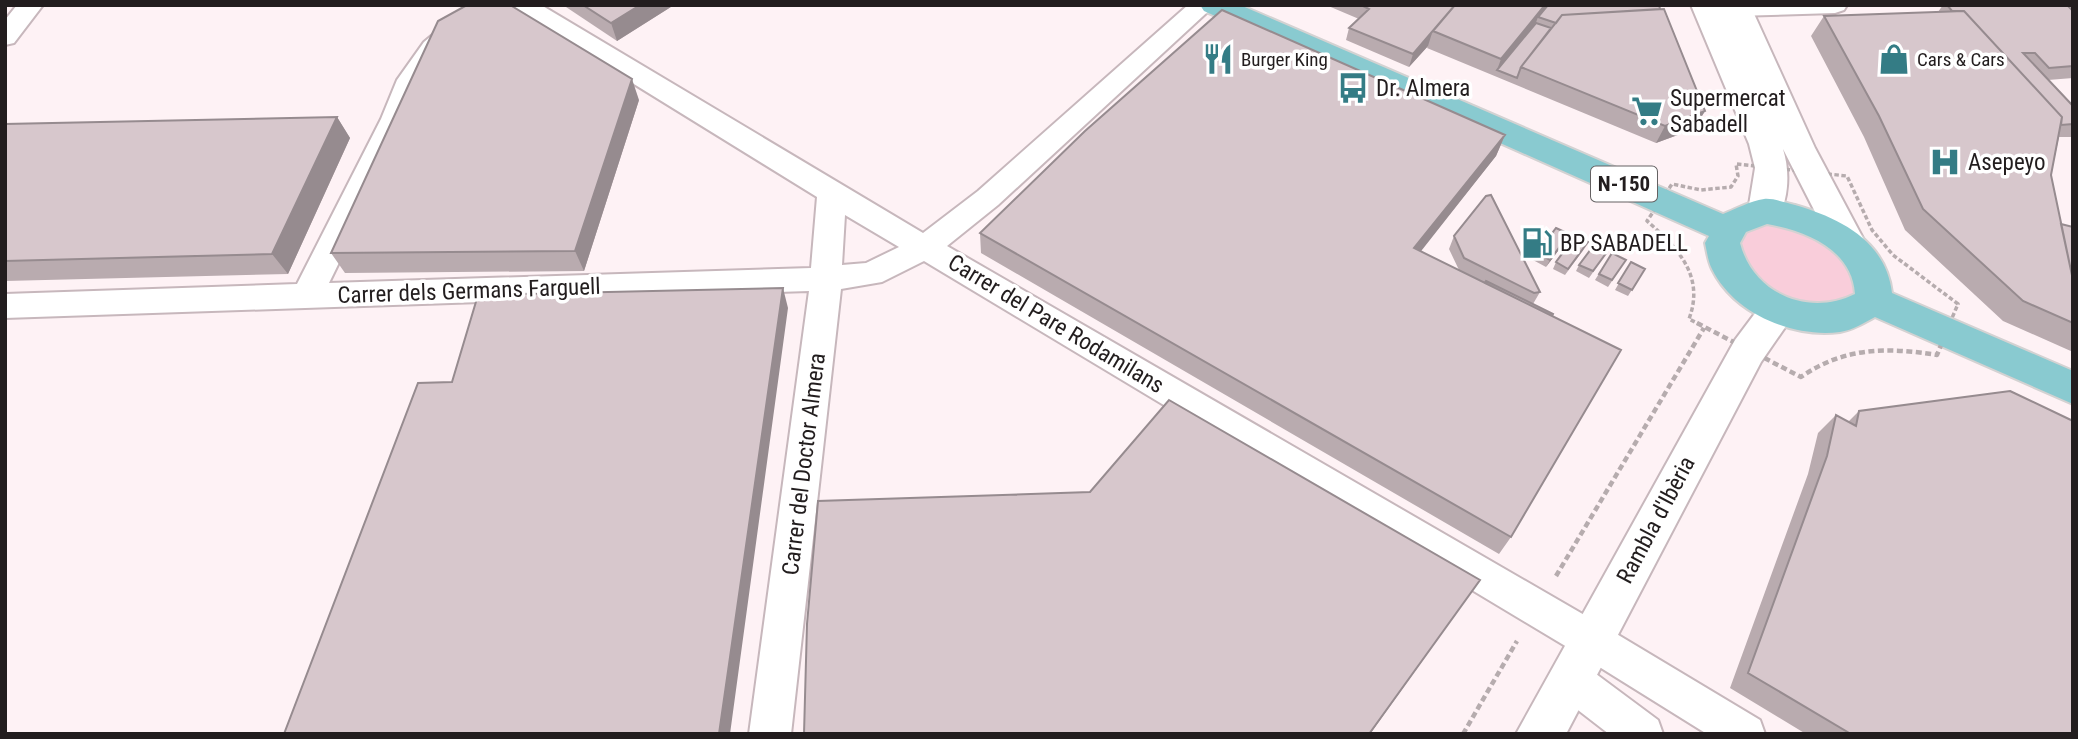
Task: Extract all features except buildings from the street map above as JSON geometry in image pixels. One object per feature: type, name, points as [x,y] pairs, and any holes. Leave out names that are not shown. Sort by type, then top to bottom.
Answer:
[{"type":"main road","name":"N-150","points":[[1214,5],[1727,230]]},
{"type":"main road","points":[[1726,6],[1772,168],[1765,211]]},
{"type":"main road","points":[[1726,6],[1847,242],[1872,275],[1874,301]]},
{"type":"main road","points":[[1847,242],[1804,219],[1765,211],[1736,220],[1727,230],[1722,242],[1728,267],[1749,293],[1778,310],[1807,317],[1842,319],[1860,313],[1874,301]]},
{"type":"main road","points":[[1874,301],[2073,388]]},
{"type":"main road","name":"Rambla d'Ibèria","points":[[1540,734],[1748,351],[1778,310]]},
{"type":"street","points":[[5,37],[31,5]]},
{"type":"street","points":[[306,296],[395,119],[410,80],[433,48],[484,5]]},
{"type":"street","name":"Carrer del Pare Rodamilans","points":[[523,5],[832,193],[1537,608],[1580,660]]},
{"type":"street","points":[[926,247],[988,198],[1203,5]]},
{"type":"street","points":[[1726,6],[1835,5]]},
{"type":"street","name":"Carrer del Doctor Almera","points":[[770,734],[826,279],[832,193]]},
{"type":"street","name":"Carrer dels Germans Farguell","points":[[5,306],[826,279],[871,274],[926,247]]},
{"type":"street","points":[[1580,660],[1643,734]]},
{"type":"street","points":[[1580,660],[1745,734]]},
{"type":"path","points":[[1647,221],[1685,260],[1694,281],[1695,308],[1689,319]]},
{"type":"path","points":[[1463,734],[1704,328]]},
{"type":"path","points":[[1801,377],[1830,358],[1859,349],[1903,349],[1937,355]]},
{"type":"shaded area","points":[[1747,216],[1822,228],[1873,297],[1798,321],[1719,234]]},
{"type":"place","name":"Burger King","points":[[1218,59]]},
{"type":"place","name":"Cars & Cars","points":[[1894,59]]},
{"type":"place","name":"Dr. Almera","points":[[1353,88]]},
{"type":"place","name":"Supermercat Sabadell","points":[[1647,111]]},
{"type":"place","name":"Asepeyo","points":[[1945,162]]},
{"type":"place","name":"BP SABADELL","points":[[1537,243]]}]
